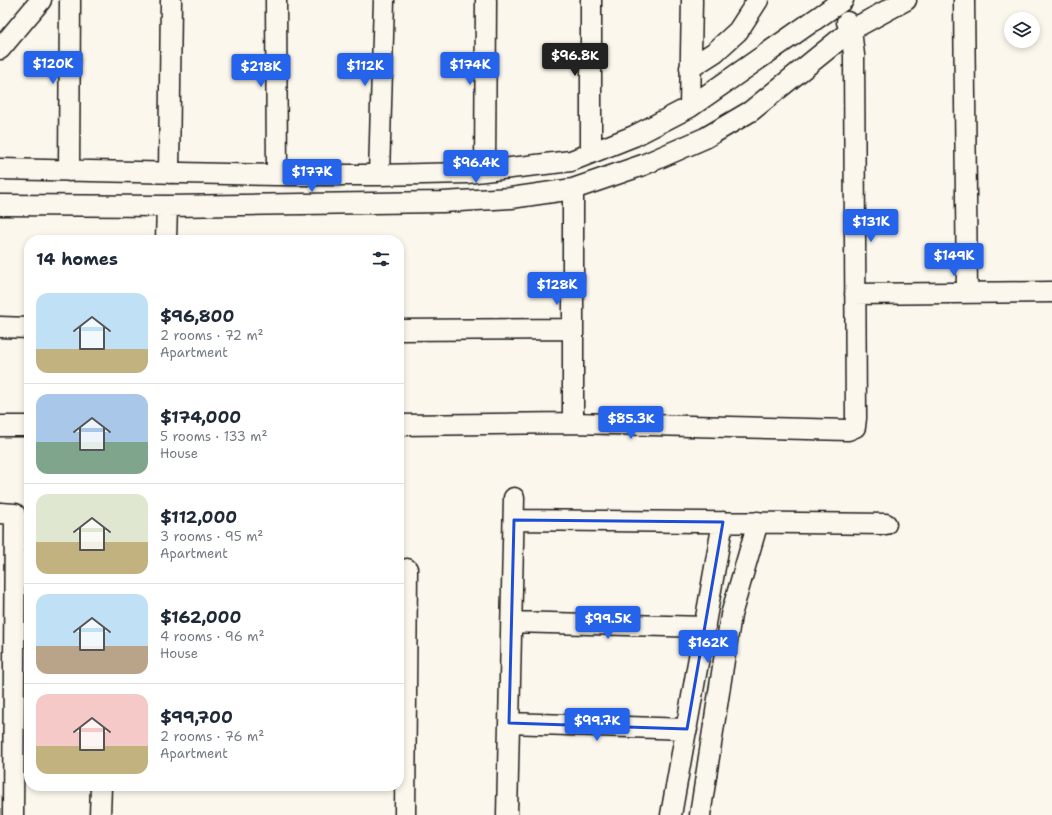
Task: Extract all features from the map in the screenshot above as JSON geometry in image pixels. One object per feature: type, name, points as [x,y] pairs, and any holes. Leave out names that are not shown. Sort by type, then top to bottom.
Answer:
[{"type":"street","points":[[0,49],[41,0]]},
{"type":"street","points":[[69,171],[70,0]]},
{"type":"street","points":[[169,173],[171,0]]},
{"type":"street","points":[[276,0],[277,175]]},
{"type":"street","points":[[379,175],[384,0]]},
{"type":"street","points":[[486,0],[486,171]]},
{"type":"street","points":[[590,0],[591,153]]},
{"type":"street","points":[[690,107],[692,0]]},
{"type":"street","points":[[690,68],[715,52],[738,31],[758,0]]},
{"type":"street","points":[[0,205],[167,206],[331,204],[504,199],[573,189],[643,165],[705,138],[751,110],[851,30],[906,0]]},
{"type":"street","points":[[964,0],[968,293]]},
{"type":"street","points":[[0,169],[277,175],[467,174],[571,161],[634,136],[690,107],[840,1],[851,30],[854,55],[855,427],[848,430],[573,423],[404,425]]},
{"type":"street","points":[[325,175],[331,204]]},
{"type":"street","points":[[573,189],[573,423]]},
{"type":"street","points":[[166,235],[167,206]]},
{"type":"street","points":[[855,294],[1052,292]]},
{"type":"street","points":[[0,327],[24,328]]},
{"type":"street","points":[[404,330],[573,329]]},
{"type":"street","points":[[0,426],[24,426]]},
{"type":"street","points":[[506,815],[514,498]]},
{"type":"street","points":[[0,513],[15,514],[13,815]]},
{"type":"street","points":[[514,520],[886,524]]},
{"type":"street","points":[[671,815],[723,522]]},
{"type":"street","points":[[700,815],[731,615],[758,522]]},
{"type":"street","points":[[404,687],[407,570]]},
{"type":"street","points":[[511,622],[705,626]]},
{"type":"street","points":[[509,723],[687,729]]},
{"type":"street","points":[[100,815],[101,791]]},
{"type":"street","points":[[404,791],[405,815]]},
{"type":"highlighted area","points":[[514,520],[723,522],[687,729],[509,723]]}]
